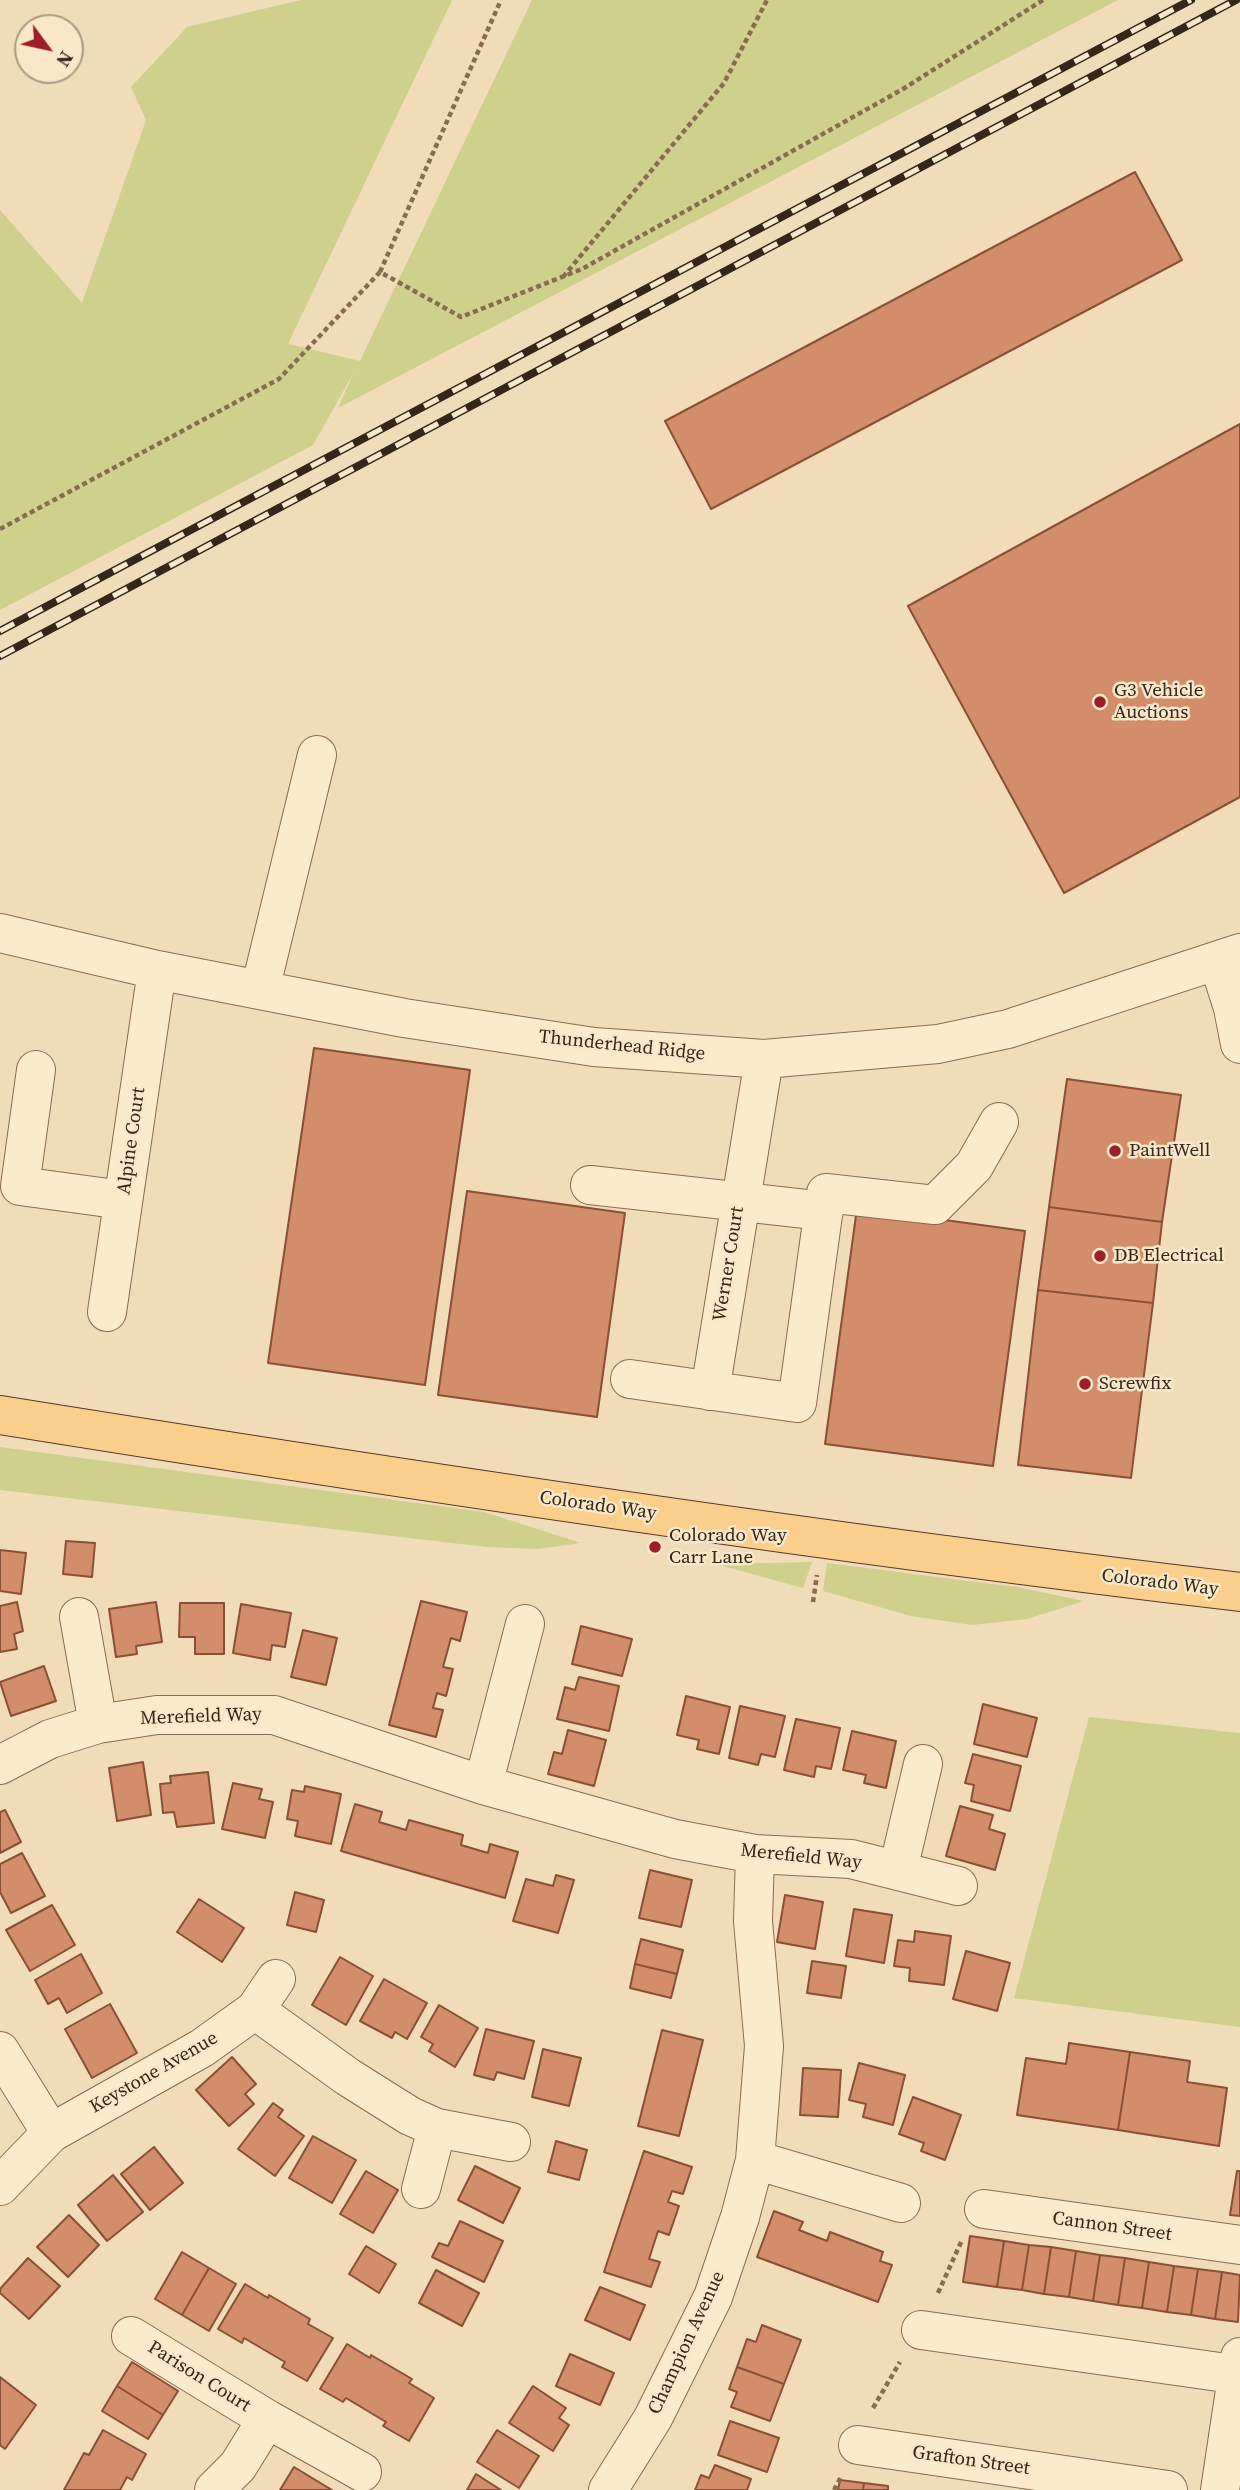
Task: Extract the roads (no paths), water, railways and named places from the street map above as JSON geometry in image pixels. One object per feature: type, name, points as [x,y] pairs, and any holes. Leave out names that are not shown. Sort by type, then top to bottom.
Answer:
[{"type":"main road","name":"Colorado Way","points":[[0,1415],[334,1468],[1070,1572],[1240,1592]]},
{"type":"street","points":[[260,990],[317,755]]},
{"type":"street","name":"Thunderhead Ridge","points":[[0,933],[157,970],[404,1018],[594,1047],[764,1059],[938,1044],[1008,1029],[1229,957]]},
{"type":"street","points":[[1229,957],[1233,1008],[1240,1044]]},
{"type":"street","name":"Alpine Court","points":[[107,1312],[157,970]]},
{"type":"street","name":"Werner Court","points":[[710,1391],[764,1059]]},
{"type":"street","points":[[36,1070],[20,1186],[123,1200]]},
{"type":"street","points":[[631,1379],[797,1403],[826,1193],[935,1205],[974,1166],[999,1122]]},
{"type":"street","points":[[590,1185],[824,1211]]},
{"type":"street","points":[[79,1617],[98,1724]]},
{"type":"street","points":[[483,1785],[525,1624]]},
{"type":"street","name":"Merefield Way","points":[[0,1765],[50,1739],[98,1724],[157,1715],[274,1715],[483,1785],[675,1839],[755,1854],[851,1859],[958,1886]]},
{"type":"street","points":[[898,1870],[923,1764]]},
{"type":"street","name":"Champion Avenue","points":[[608,2490],[653,2418],[713,2297],[740,2217],[755,2160],[764,2046],[753,1921],[755,1854]]},
{"type":"street","name":"Keystone Avenue","points":[[0,2186],[51,2133],[202,2048],[255,2010],[276,1979]]},
{"type":"street","points":[[255,2010],[348,2077],[410,2116],[438,2128],[512,2142]]},
{"type":"street","points":[[0,2051],[51,2133]]},
{"type":"street","points":[[421,2189],[438,2128]]},
{"type":"street","points":[[755,2160],[901,2203]]},
{"type":"street","name":"Cannon Street","points":[[984,2208],[1240,2245]]},
{"type":"street","points":[[921,2330],[1239,2369],[1220,2490]]},
{"type":"street","name":"Parison Court","points":[[131,2336],[267,2419],[362,2472]]},
{"type":"street","name":"Parison Court","points":[[214,2490],[238,2466],[267,2419]]},
{"type":"street","name":"Grafton Street","points":[[858,2445],[1168,2490]]},
{"type":"railway","points":[[0,631],[1191,0]]},
{"type":"railway","points":[[0,656],[1236,0]]},
{"type":"place","name":"G3 Vehicle Auctions","points":[[1100,702]]},
{"type":"place","name":"PaintWell","points":[[1115,1151]]},
{"type":"place","name":"DB Electrical","points":[[1100,1256]]},
{"type":"place","name":"Screwfix","points":[[1085,1384]]},
{"type":"place","name":"Colorado Way Carr Lane","points":[[655,1547]]}]
